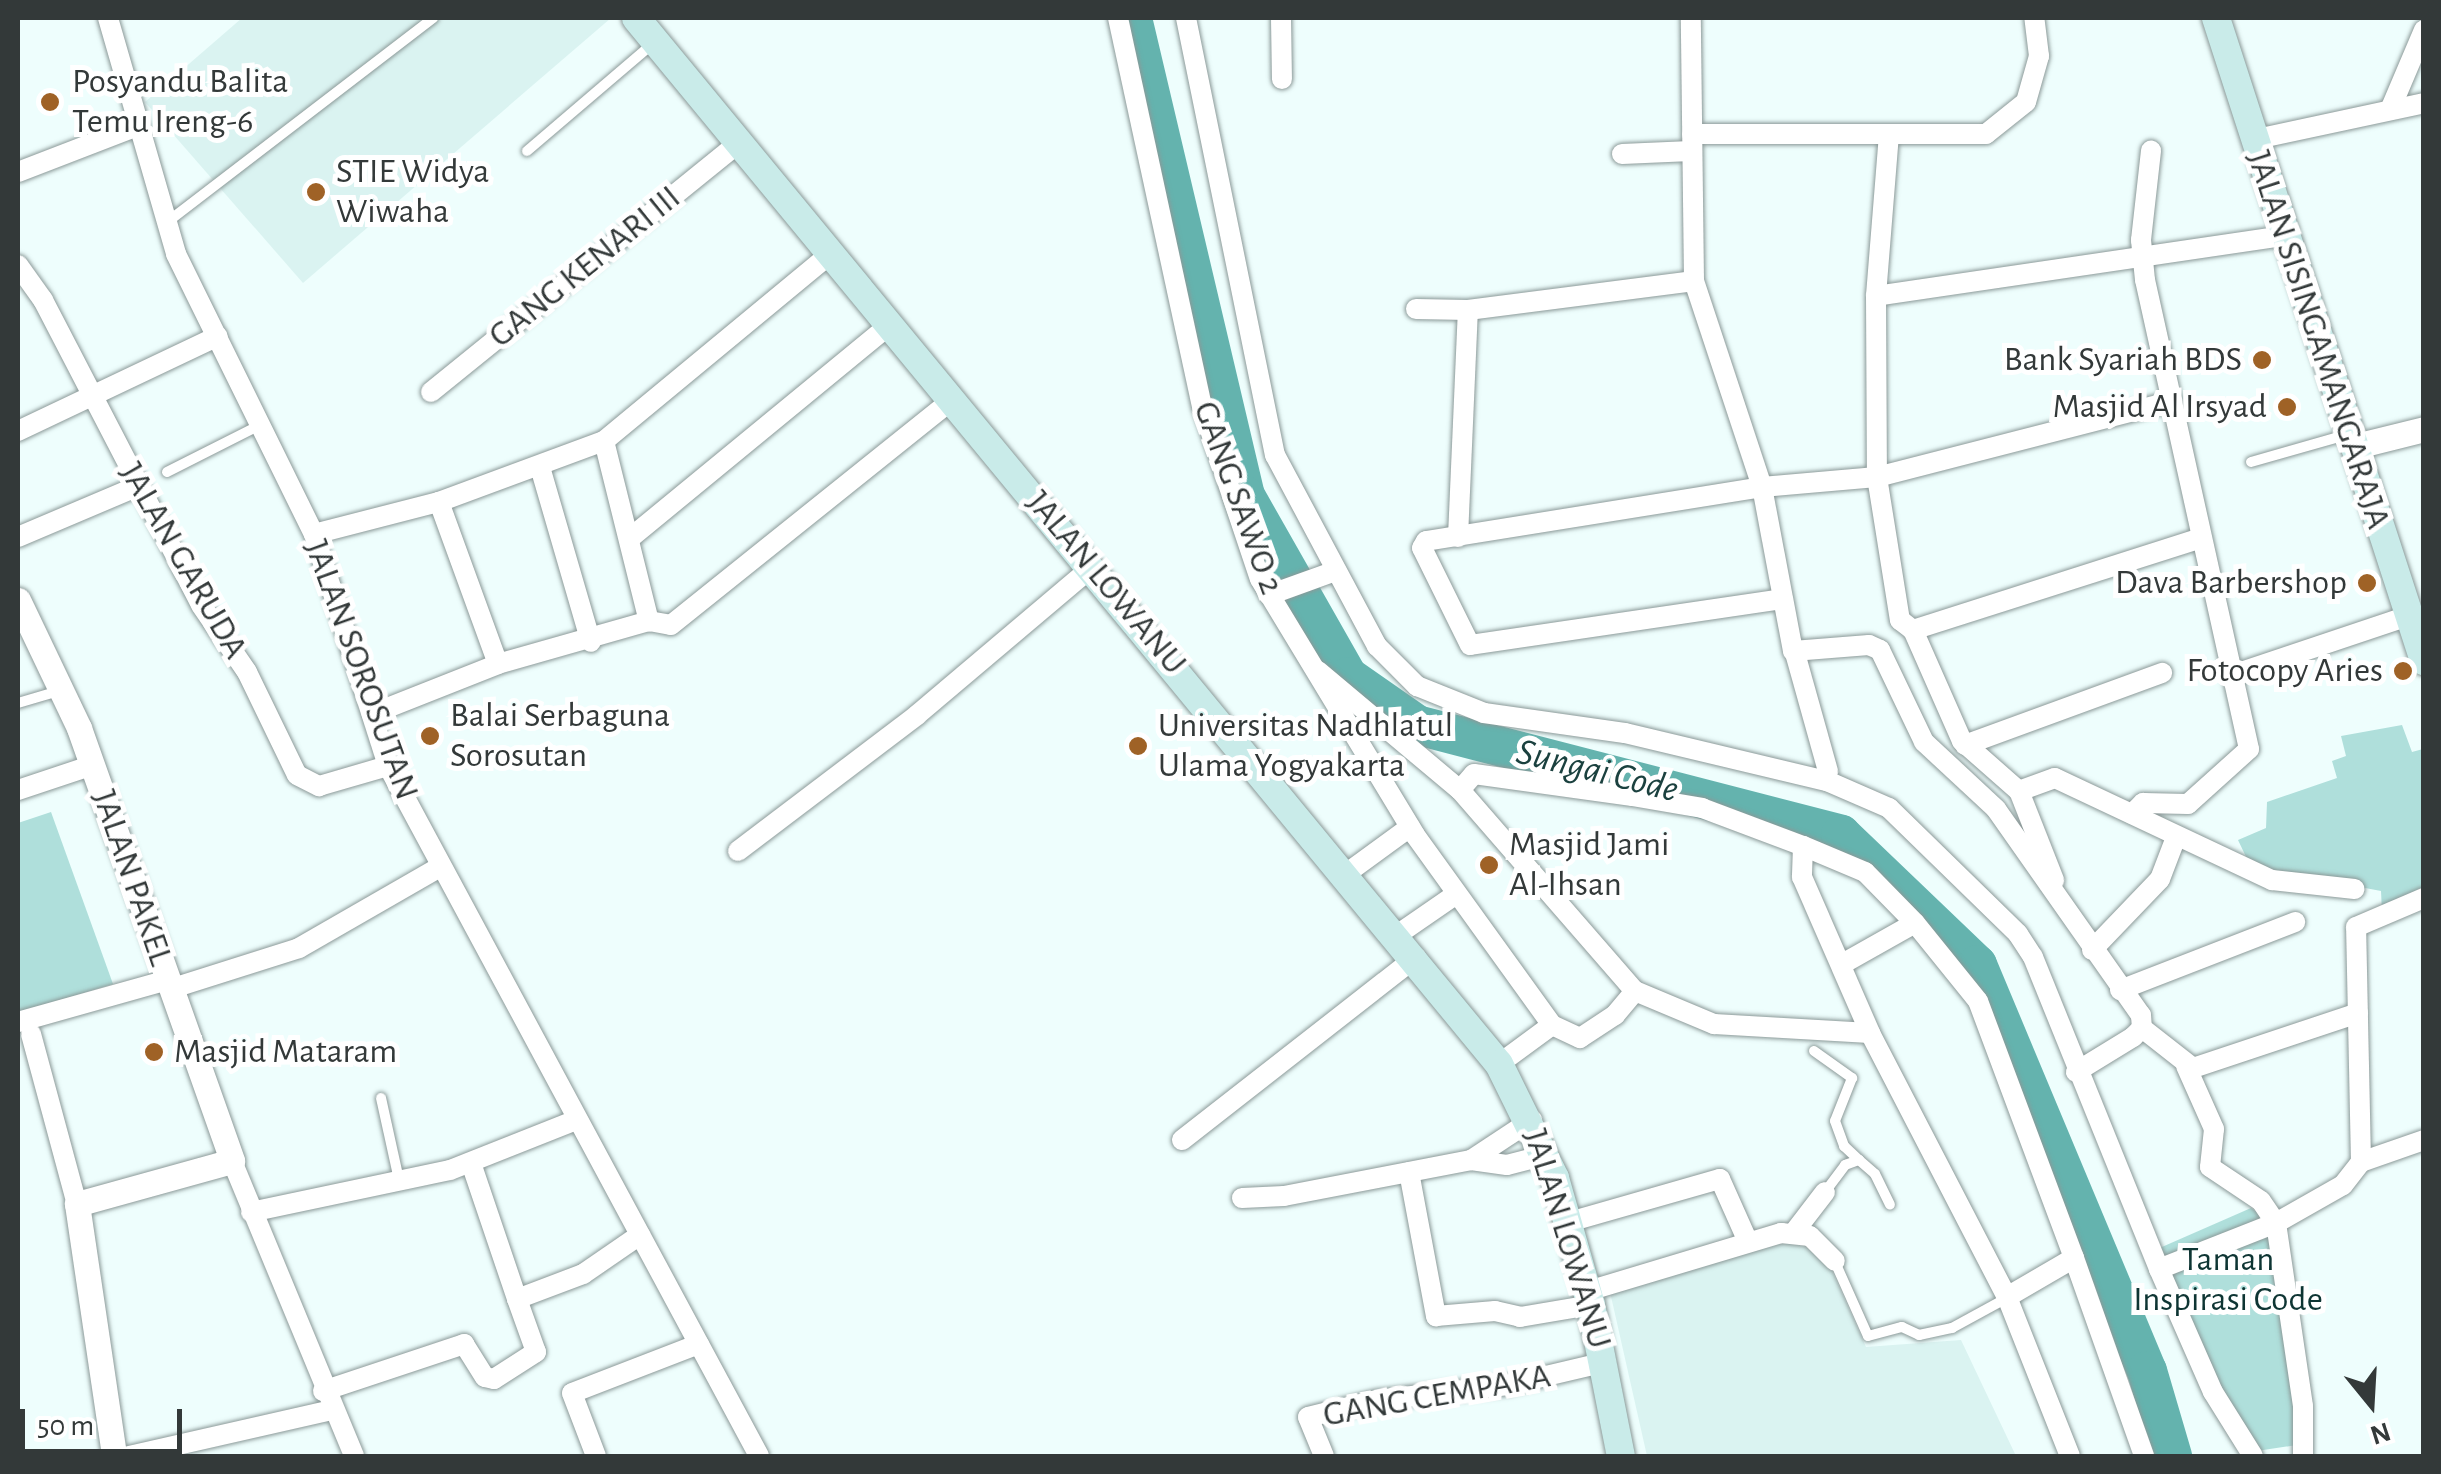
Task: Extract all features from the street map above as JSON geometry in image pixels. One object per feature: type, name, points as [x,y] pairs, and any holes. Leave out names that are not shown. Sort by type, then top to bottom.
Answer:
[{"type":"main road","name":"JALAN LOWANU","points":[[636,18],[1347,873],[1498,1064],[1532,1120],[1569,1222],[1590,1298],[1621,1456]]},
{"type":"main road","name":"JALAN SISINGAMANGARAJA","points":[[2216,18],[2252,140],[2287,235],[2418,640]]},
{"type":"street","name":"JALAN SOROSUTAN","points":[[108,18],[166,223],[314,534],[388,766],[759,1456]]},
{"type":"street","name":"GANG SAWO 2","points":[[1118,18],[1207,424],[1276,593],[1311,665],[1410,827],[1455,895],[1552,1025]]},
{"type":"street","points":[[1186,18],[1274,456],[1327,574],[1377,646],[1417,686],[1484,713],[1625,733],[1827,781],[1889,808],[2018,934],[2213,1392],[2253,1456]]},
{"type":"street","points":[[1281,18],[1282,79]]},
{"type":"street","points":[[1691,18],[1694,281],[1762,488],[1794,652],[1828,770]]},
{"type":"street","points":[[1622,154],[1692,142],[1986,134],[2026,102],[2038,56],[2034,18]]},
{"type":"street","points":[[2390,110],[2424,30]]},
{"type":"street","points":[[2252,140],[2424,103]]},
{"type":"street","points":[[18,172],[137,126]]},
{"type":"street","points":[[1888,134],[1876,296],[1877,477],[1900,620],[1913,630],[1965,744],[2018,792],[2053,868],[2055,892]]},
{"type":"street","name":"GANG KENARI III","points":[[430,392],[740,142]]},
{"type":"street","points":[[2132,814],[2143,803],[2188,804],[2248,755],[2142,259],[2151,151]]},
{"type":"street","points":[[1876,296],[2287,235]]},
{"type":"street","points":[[314,534],[438,502],[604,441],[831,253]]},
{"type":"street","name":"JALAN GARUDA","points":[[18,266],[43,300],[91,400],[201,605],[247,672],[296,775],[320,786],[388,766]]},
{"type":"street","points":[[1416,309],[1468,310],[1694,281]]},
{"type":"street","points":[[1458,537],[1468,310]]},
{"type":"street","points":[[629,539],[890,324]]},
{"type":"street","points":[[18,431],[91,400],[218,336]]},
{"type":"street","points":[[372,714],[498,664],[591,642],[649,621],[662,626],[689,616],[952,399]]},
{"type":"street","points":[[1782,599],[1470,645],[1422,548],[1426,541],[1762,488],[1877,477],[2172,401]]},
{"type":"street","points":[[2354,440],[2424,428]]},
{"type":"street","points":[[604,441],[649,621]]},
{"type":"street","points":[[540,467],[591,642]]},
{"type":"street","points":[[18,537],[138,486]]},
{"type":"street","points":[[438,502],[498,664]]},
{"type":"street","points":[[1913,630],[2200,538]]},
{"type":"street","points":[[738,851],[917,715],[1092,567]]},
{"type":"street","points":[[1276,593],[1327,574]]},
{"type":"street","name":"JALAN PAKEL","points":[[18,600],[63,690],[93,765],[232,1161]]},
{"type":"street","points":[[2232,675],[2418,640]]},
{"type":"street","points":[[1794,652],[1869,644],[1880,650],[1924,742],[1996,809],[2141,1015],[2142,1028],[2186,1066],[2214,1129],[2210,1167],[2260,1201],[2276,1223],[2296,1346],[2303,1456]]},
{"type":"street","points":[[1311,665],[1460,790],[1635,991],[1714,1024],[1870,1033]]},
{"type":"street","points":[[1965,744],[2162,673]]},
{"type":"street","points":[[18,790],[93,765]]},
{"type":"street","points":[[1460,790],[1474,774],[1702,808],[1865,872],[1916,923],[1978,1000],[2144,1456]]},
{"type":"street","points":[[2018,792],[2055,778],[2272,880],[2355,889]]},
{"type":"street","points":[[1347,873],[1410,827]]},
{"type":"street","points":[[2092,950],[2160,879],[2176,837]]},
{"type":"street","points":[[1803,846],[1802,877],[1844,964],[1870,1033],[2007,1297],[2070,1456]]},
{"type":"street","points":[[114,1456],[77,1204],[24,1028],[299,948],[440,867]]},
{"type":"street","points":[[1398,935],[1455,895]]},
{"type":"street","points":[[2361,1162],[2356,927],[2424,898]]},
{"type":"street","points":[[2120,990],[2295,922]]},
{"type":"street","points":[[1844,964],[1916,923]]},
{"type":"street","points":[[1182,1140],[1416,957]]},
{"type":"street","points":[[1498,1064],[1552,1025],[1580,1038],[1615,1015],[1635,991]]},
{"type":"street","points":[[2186,1066],[2207,1066],[2358,1013]]},
{"type":"street","points":[[2076,1072],[2142,1028]]},
{"type":"street","points":[[251,1212],[471,1163],[576,1120]]},
{"type":"street","points":[[1471,1160],[1532,1120]]},
{"type":"street","points":[[2159,1269],[2276,1223],[2343,1185],[2361,1162],[2423,1143]]},
{"type":"street","points":[[1242,1198],[1471,1160],[1507,1166],[1546,1155]]},
{"type":"street","points":[[77,1204],[232,1161],[327,1401],[354,1456]]},
{"type":"street","points":[[129,1456],[327,1401],[464,1344],[485,1377],[494,1379],[536,1352],[471,1163]]},
{"type":"street","points":[[1408,1172],[1436,1316],[1495,1312],[1520,1317],[1590,1298],[1748,1242],[1795,1231],[1822,1244],[1835,1261]]},
{"type":"street","points":[[1569,1222],[1720,1179],[1748,1242]]},
{"type":"street","points":[[1795,1231],[1822,1196]]},
{"type":"street","points":[[517,1298],[583,1274],[640,1235]]},
{"type":"street","points":[[2007,1297],[2074,1258]]},
{"type":"street","points":[[596,1456],[572,1393],[699,1344]]},
{"type":"street","name":"GANG CEMPAKA","points":[[1324,1456],[1308,1417],[1377,1400],[1508,1385],[1604,1362]]},
{"type":"lane","points":[[166,223],[433,18]]},
{"type":"lane","points":[[527,151],[656,42]]},
{"type":"lane","points":[[167,472],[261,425]]},
{"type":"lane","points":[[2250,462],[2354,440]]},
{"type":"lane","points":[[18,703],[63,690]]},
{"type":"lane","points":[[1814,1051],[1852,1078],[1835,1122],[1844,1146],[1876,1174],[1890,1206]]},
{"type":"lane","points":[[381,1098],[400,1181]]},
{"type":"lane","points":[[1822,1196],[1845,1165],[1858,1160]]},
{"type":"lane","points":[[1835,1261],[1868,1336],[1902,1327],[1919,1335],[1952,1328],[2007,1297]]},
{"type":"shaded area","name":"STIE Widya Wiwaha","points":[[242,18],[611,18],[303,283],[145,102]]},
{"type":"shaded area","points":[[1778,1241],[1823,1251],[1866,1347],[1961,1340],[2016,1456],[1647,1456],[1610,1292]]},
{"type":"green space","points":[[2402,725],[2412,752],[2423,749],[2423,894],[2382,912],[2381,891],[2360,887],[2360,880],[2306,879],[2249,863],[2238,840],[2266,828],[2267,802],[2337,778],[2332,761],[2346,756],[2341,736]]},
{"type":"green space","points":[[51,812],[113,984],[18,1013],[18,823]]},
{"type":"green space","name":"Taman Inspirasi Code","points":[[2251,1208],[2274,1224],[2297,1445],[2250,1452],[2155,1250]]},
{"type":"waterway","name":"Sungai Code","points":[[1132,18],[1245,496],[1348,677],[1417,725],[1841,835],[1977,965],[2147,1371],[2172,1456]]},
{"type":"place","name":"Posyandu Balita Temu Ireng-6","points":[[50,102]]},
{"type":"place","name":"STIE Widya Wiwaha","points":[[316,192]]},
{"type":"place","name":"Bank Syariah BDS","points":[[2262,360]]},
{"type":"place","name":"Masjid Al Irsyad","points":[[2287,407]]},
{"type":"place","name":"Dava Barbershop","points":[[2367,583]]},
{"type":"place","name":"Fotocopy Aries","points":[[2403,671]]},
{"type":"place","name":"Balai Serbaguna Sorosutan","points":[[430,736]]},
{"type":"place","name":"Universitas Nadhlatul Ulama Yogyakarta","points":[[1138,746]]},
{"type":"place","name":"Masjid Jami Al-Ihsan","points":[[1489,865]]},
{"type":"place","name":"Masjid Mataram","points":[[154,1052]]}]
